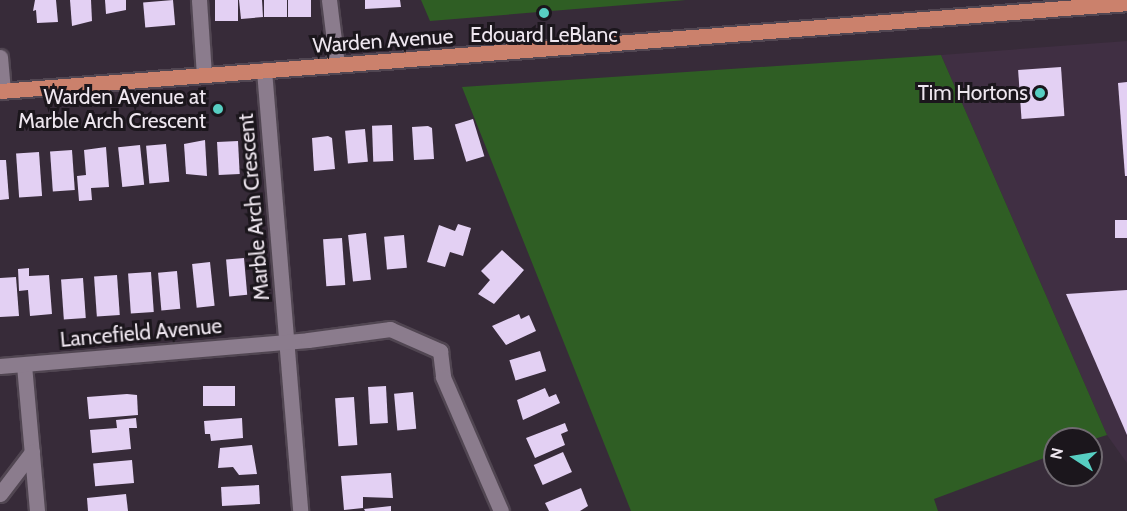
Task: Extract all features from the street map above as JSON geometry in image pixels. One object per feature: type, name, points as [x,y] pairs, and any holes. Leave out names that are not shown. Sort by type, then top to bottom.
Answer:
[{"type":"main road","name":"Warden Avenue","points":[[1,91],[1127,3]]},
{"type":"street","points":[[199,0],[204,75]]},
{"type":"street","points":[[329,0],[337,65]]},
{"type":"street","points":[[0,57],[1,91]]},
{"type":"street","name":"Marble Arch Crescent","points":[[264,70],[300,511]]},
{"type":"street","points":[[286,341],[390,329],[440,351],[443,377],[501,511]]},
{"type":"street","name":"Lancefield Avenue","points":[[0,366],[286,341]]},
{"type":"street","points":[[24,365],[37,511]]},
{"type":"street","points":[[0,494],[32,452]]},
{"type":"shaded area","points":[[1127,41],[1127,463],[1107,435],[941,55]]},
{"type":"green space","points":[[421,0],[686,0],[430,21]]},
{"type":"green space","points":[[941,55],[1107,435],[1103,436],[1103,427],[1043,427],[1043,458],[934,499],[938,511],[631,511],[462,87]]},
{"type":"building","points":[[35,0],[56,0],[58,22],[37,23],[36,10],[33,11]]},
{"type":"building","points":[[70,0],[91,0],[92,21],[72,26]]},
{"type":"building","points":[[105,0],[126,0],[126,10],[106,14]]},
{"type":"building","points":[[173,0],[175,25],[145,28],[143,3]]},
{"type":"building","points":[[215,0],[238,0],[238,21],[215,21]]},
{"type":"building","points":[[239,0],[262,0],[263,17],[241,19]]},
{"type":"building","points":[[264,0],[287,0],[287,17],[264,17]]},
{"type":"building","points":[[288,0],[311,0],[311,17],[288,17]]},
{"type":"building","points":[[365,0],[400,0],[401,7],[365,9]]},
{"type":"building","name":"Tim Hortons","points":[[1061,67],[1064,116],[1022,119],[1018,70]]},
{"type":"building","points":[[1127,82],[1127,176],[1125,176],[1118,83]]},
{"type":"building","points":[[473,119],[484,156],[466,162],[455,125]]},
{"type":"building","points":[[392,125],[393,161],[373,162],[372,126]]},
{"type":"building","points":[[412,127],[432,128],[434,159],[414,160]]},
{"type":"building","points":[[365,129],[368,162],[348,164],[345,131]]},
{"type":"building","points":[[328,136],[332,138],[335,169],[314,171],[312,138]]},
{"type":"building","points":[[205,140],[207,176],[186,174],[184,144]]},
{"type":"building","points":[[238,141],[240,174],[219,175],[217,142]]},
{"type":"building","points":[[166,144],[169,182],[149,184],[146,146]]},
{"type":"building","points":[[140,145],[144,185],[122,187],[118,147]]},
{"type":"building","points":[[106,147],[109,187],[91,188],[92,200],[79,201],[77,176],[86,175],[84,150]]},
{"type":"building","points":[[72,150],[75,190],[53,191],[50,152]]},
{"type":"building","points":[[39,152],[42,196],[19,197],[16,154]]},
{"type":"building","points":[[0,160],[6,160],[9,199],[0,200]]},
{"type":"building","points":[[1115,220],[1127,220],[1127,238],[1115,238]]},
{"type":"building","points":[[458,224],[471,228],[463,256],[450,252],[445,267],[427,262],[439,225],[455,231]]},
{"type":"building","points":[[366,233],[371,280],[353,282],[348,235]]},
{"type":"building","points":[[404,235],[407,268],[387,270],[384,237]]},
{"type":"building","points":[[342,238],[345,285],[326,286],[323,239]]},
{"type":"building","points":[[502,250],[524,270],[494,304],[478,294],[490,280],[481,271]]},
{"type":"building","points":[[244,258],[247,295],[229,296],[226,260]]},
{"type":"building","points":[[210,262],[215,306],[197,308],[192,264]]},
{"type":"building","points":[[29,268],[29,276],[49,275],[52,314],[30,316],[28,290],[19,291],[18,269]]},
{"type":"building","points":[[177,271],[180,309],[161,311],[158,273]]},
{"type":"building","points":[[151,272],[154,312],[131,314],[128,274]]},
{"type":"building","points":[[117,275],[120,315],[97,317],[94,277]]},
{"type":"building","points":[[16,277],[19,316],[0,317],[0,278]]},
{"type":"building","points":[[83,278],[86,318],[64,319],[61,280]]},
{"type":"building","points":[[1127,290],[1127,435],[1066,294]]},
{"type":"building","points":[[519,314],[521,319],[529,315],[536,331],[506,345],[492,326]]},
{"type":"building","points":[[540,351],[546,371],[516,380],[509,360]]},
{"type":"building","points":[[203,386],[235,386],[235,406],[203,406]]},
{"type":"building","points":[[386,386],[388,423],[370,424],[368,387]]},
{"type":"building","points":[[545,388],[549,397],[556,394],[560,403],[523,420],[517,400]]},
{"type":"building","points":[[413,392],[416,429],[397,431],[394,394]]},
{"type":"building","points":[[137,395],[138,415],[89,419],[87,397]]},
{"type":"building","points":[[354,397],[357,445],[338,446],[335,398]]},
{"type":"building","points":[[136,418],[137,428],[129,428],[131,449],[92,453],[90,430],[117,428],[116,420]]},
{"type":"building","points":[[242,418],[243,438],[211,441],[210,434],[205,434],[204,421]]},
{"type":"building","points":[[565,423],[568,431],[561,434],[565,445],[535,458],[526,438]]},
{"type":"building","points":[[252,445],[257,474],[239,475],[233,467],[218,468],[220,448]]},
{"type":"building","points":[[563,452],[572,472],[543,485],[534,465]]},
{"type":"building","points":[[132,460],[134,483],[95,486],[93,463]]},
{"type":"building","points":[[391,473],[393,498],[363,497],[363,508],[344,510],[341,476]]},
{"type":"building","points":[[259,485],[260,504],[222,506],[221,487]]},
{"type":"building","points":[[581,488],[588,506],[580,511],[549,511],[545,503]]},
{"type":"building","points":[[126,494],[128,511],[88,511],[87,498]]},
{"type":"building","points":[[391,506],[391,511],[365,511],[364,509]]},
{"type":"place","name":"Edouard LeBlanc","points":[[544,13]]},
{"type":"place","name":"Tim Hortons","points":[[1040,93]]},
{"type":"place","name":"Warden Avenue at Marble Arch Crescent","points":[[218,109]]}]
